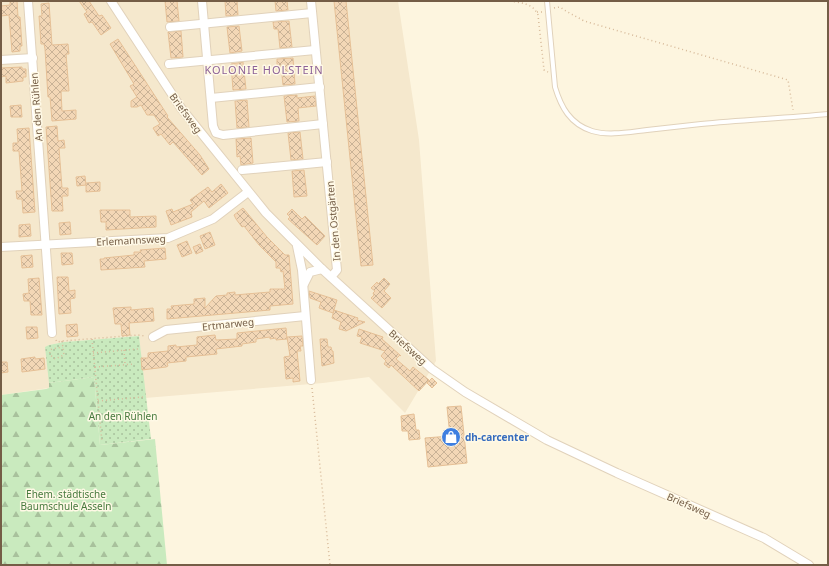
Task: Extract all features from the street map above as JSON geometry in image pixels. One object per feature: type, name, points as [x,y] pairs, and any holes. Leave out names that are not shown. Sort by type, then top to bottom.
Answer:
[{"type":"street","name":"An den Rühlen","points":[[28,1],[52,335]]},
{"type":"street","name":"Briefsweg","points":[[111,1],[181,108],[266,213],[322,269],[432,369],[482,403],[526,428],[570,450],[764,538],[809,565]]},
{"type":"street","points":[[202,1],[213,126],[216,133],[223,135],[323,124]]},
{"type":"street","name":"In den Ostgärten","points":[[310,1],[320,87],[337,270],[331,277]]},
{"type":"street","points":[[170,27],[312,13]]},
{"type":"street","points":[[169,64],[315,50]]},
{"type":"street","points":[[1,60],[33,58]]},
{"type":"street","points":[[211,98],[320,87]]},
{"type":"street","points":[[242,170],[327,162]]},
{"type":"street","name":"Erlemannsweg","points":[[1,247],[168,238],[213,219],[248,192]]},
{"type":"street","points":[[296,243],[300,255],[304,284],[305,316],[311,380]]},
{"type":"street","points":[[304,284],[310,272],[322,269]]},
{"type":"street","name":"Ertmarweg","points":[[153,337],[166,330],[305,316]]},
{"type":"lane","points":[[548,1],[555,86],[559,99],[565,111],[572,120],[593,131],[610,133],[627,132],[723,122],[828,114]]},
{"type":"path","points":[[510,1],[533,7],[536,10],[538,14],[544,70],[549,72],[554,71]]},
{"type":"path","points":[[548,11],[553,8],[560,8],[584,21],[788,80],[793,116]]},
{"type":"path","points":[[52,335],[57,342],[138,335],[153,337]]},
{"type":"path","points":[[92,339],[102,442]]},
{"type":"path","points":[[62,341],[63,347],[64,355],[55,359],[53,358],[49,352],[50,350],[52,348],[63,347]]},
{"type":"path","points":[[94,353],[138,349]]},
{"type":"path","points":[[124,350],[126,365]]},
{"type":"path","points":[[95,367],[135,364]]},
{"type":"path","points":[[311,380],[330,565]]},
{"type":"path","points":[[98,401],[143,397]]},
{"type":"path","points":[[100,418],[145,413]]},
{"type":"shaded area","points":[[1,1],[398,1],[419,140],[436,361],[405,413],[369,377],[323,383],[145,398],[139,336],[64,342],[49,345],[49,388],[1,395]]},
{"type":"green space","name":"An den Rühlen","points":[[139,336],[151,439],[100,445],[94,377],[49,383],[45,347],[64,342]]},
{"type":"green space","name":"Ehem. städtische Baumschule Asseln","points":[[94,377],[100,445],[155,439],[167,565],[1,565],[1,395],[46,389],[49,388],[49,383]]},
{"type":"building","points":[[10,1],[17,1],[18,17],[20,17],[22,46],[20,46],[20,51],[12,52],[9,15],[1,16],[1,6],[10,5]]},
{"type":"building","points":[[79,1],[89,1],[99,16],[102,15],[111,28],[101,35],[92,22],[89,23],[84,14],[87,12]]},
{"type":"building","points":[[165,1],[177,1],[179,21],[167,22]]},
{"type":"building","points":[[225,1],[237,1],[238,15],[226,16]]},
{"type":"building","points":[[275,1],[287,1],[288,10],[276,11]]},
{"type":"building","points":[[334,1],[346,1],[373,265],[361,266]]},
{"type":"building","points":[[49,3],[52,45],[68,44],[69,54],[66,54],[69,91],[61,91],[62,111],[76,110],[76,119],[52,121],[50,97],[48,97],[45,49],[44,44],[41,44],[39,16],[42,16],[41,4]]},
{"type":"building","points":[[289,21],[292,47],[280,48],[278,29],[274,29],[273,22]]},
{"type":"building","points":[[239,26],[242,51],[230,53],[227,27]]},
{"type":"building","points":[[181,31],[183,57],[171,58],[168,32]]},
{"type":"building","points":[[118,39],[168,116],[167,117],[200,155],[209,169],[202,175],[173,142],[170,145],[161,134],[158,136],[153,128],[160,124],[154,115],[147,115],[141,105],[131,107],[131,101],[137,97],[130,86],[134,84],[110,44]]},
{"type":"building","points":[[293,58],[295,84],[283,85],[281,66],[277,66],[277,59]]},
{"type":"building","points":[[243,62],[246,89],[233,90],[231,64]]},
{"type":"building","points":[[22,67],[22,69],[26,69],[26,77],[23,77],[23,81],[6,83],[6,76],[1,77],[1,68]]},
{"type":"building","points":[[297,95],[297,98],[315,96],[316,106],[298,108],[299,121],[287,122],[284,96]]},
{"type":"building","points":[[247,100],[249,127],[237,128],[235,101]]},
{"type":"building","points":[[21,105],[22,117],[11,117],[10,106]]},
{"type":"building","points":[[57,126],[58,141],[64,140],[65,148],[59,148],[62,188],[68,188],[68,196],[62,196],[63,211],[52,211],[46,127]]},
{"type":"building","points":[[29,128],[35,212],[23,213],[22,199],[17,199],[16,191],[22,191],[19,151],[13,151],[13,143],[18,143],[17,129]]},
{"type":"building","points":[[300,132],[303,159],[291,160],[288,133]]},
{"type":"building","points":[[251,138],[253,163],[241,165],[240,156],[237,157],[236,139]]},
{"type":"building","points":[[304,170],[307,196],[294,197],[292,171]]},
{"type":"building","points":[[85,176],[86,185],[77,186],[76,177]]},
{"type":"building","points":[[100,182],[100,191],[86,192],[86,183]]},
{"type":"building","points":[[221,184],[228,193],[209,208],[204,201],[191,212],[192,217],[171,225],[166,211],[172,209],[173,212],[193,204],[190,200],[208,187],[212,192]]},
{"type":"building","points":[[243,208],[267,237],[285,255],[289,255],[293,304],[270,306],[270,310],[167,319],[167,309],[172,309],[171,306],[194,304],[194,299],[205,298],[205,308],[216,296],[227,295],[227,293],[235,292],[235,295],[270,292],[270,289],[285,289],[283,271],[281,272],[280,268],[276,268],[276,262],[236,219],[234,215]]},
{"type":"building","points":[[292,209],[302,219],[305,216],[325,236],[317,245],[288,219],[290,217],[287,214]]},
{"type":"building","points":[[100,210],[130,210],[130,217],[156,216],[156,227],[106,230],[106,222],[101,222]]},
{"type":"building","points":[[70,222],[71,234],[60,235],[59,223]]},
{"type":"building","points":[[30,224],[31,236],[19,237],[19,225]]},
{"type":"building","points":[[210,232],[215,245],[205,249],[200,236]]},
{"type":"building","points":[[187,241],[192,253],[182,257],[177,245]]},
{"type":"building","points":[[200,244],[203,251],[196,254],[193,247]]},
{"type":"building","points":[[165,248],[166,259],[144,261],[145,267],[101,270],[100,259],[134,255],[134,252],[141,252],[140,250]]},
{"type":"building","points":[[61,253],[72,253],[73,264],[62,265]]},
{"type":"building","points":[[32,255],[33,267],[22,268],[21,256]]},
{"type":"building","points":[[57,277],[68,277],[69,291],[75,290],[75,298],[70,299],[71,313],[59,314]]},
{"type":"building","points":[[39,278],[42,315],[31,315],[30,301],[24,301],[23,294],[29,293],[28,279]]},
{"type":"building","points":[[384,278],[390,284],[384,291],[391,298],[382,308],[371,298],[375,291],[371,288]]},
{"type":"building","points":[[309,291],[337,300],[333,313],[319,308],[321,302],[310,298]]},
{"type":"building","points":[[131,307],[131,310],[153,308],[154,321],[129,323],[130,335],[122,336],[121,324],[115,324],[113,308]]},
{"type":"building","points":[[334,310],[358,318],[357,320],[365,322],[346,331],[339,329],[341,322],[332,318]]},
{"type":"building","points":[[77,324],[78,336],[67,337],[66,325]]},
{"type":"building","points":[[26,327],[37,327],[38,338],[27,339]]},
{"type":"building","points":[[286,328],[287,339],[276,340],[276,338],[270,339],[270,337],[256,339],[256,342],[242,344],[242,346],[216,349],[217,354],[186,357],[186,361],[167,363],[168,366],[166,367],[142,370],[141,358],[148,358],[148,353],[168,351],[168,346],[176,345],[176,347],[197,345],[197,337],[215,335],[216,340],[237,339],[237,333]]},
{"type":"building","points":[[359,329],[383,337],[382,339],[400,355],[396,359],[410,371],[413,367],[429,380],[419,391],[391,365],[389,368],[384,364],[386,361],[381,356],[385,351],[360,343],[362,337],[357,336]]},
{"type":"building","points":[[302,336],[303,346],[300,346],[301,351],[297,351],[300,381],[293,382],[293,378],[286,379],[284,357],[290,356],[287,337]]},
{"type":"building","points":[[320,339],[327,339],[328,347],[331,347],[333,351],[334,363],[322,366]]},
{"type":"building","points":[[35,357],[35,359],[44,358],[45,369],[22,372],[21,359]]},
{"type":"building","points":[[1,362],[7,362],[8,372],[1,373]]},
{"type":"building","points":[[432,378],[437,383],[432,388],[427,383]]},
{"type":"building","name":"dh-carcenter","points":[[461,406],[467,463],[428,467],[425,438],[450,436],[447,407]]},
{"type":"building","points":[[414,414],[416,430],[419,430],[420,439],[409,440],[408,431],[402,431],[401,416]]},
{"type":"place","name":"dh-carcenter","points":[[451,437]]},
{"type":"district","name":"KOLONIE HOLSTEIN","points":[[264,70]]}]
